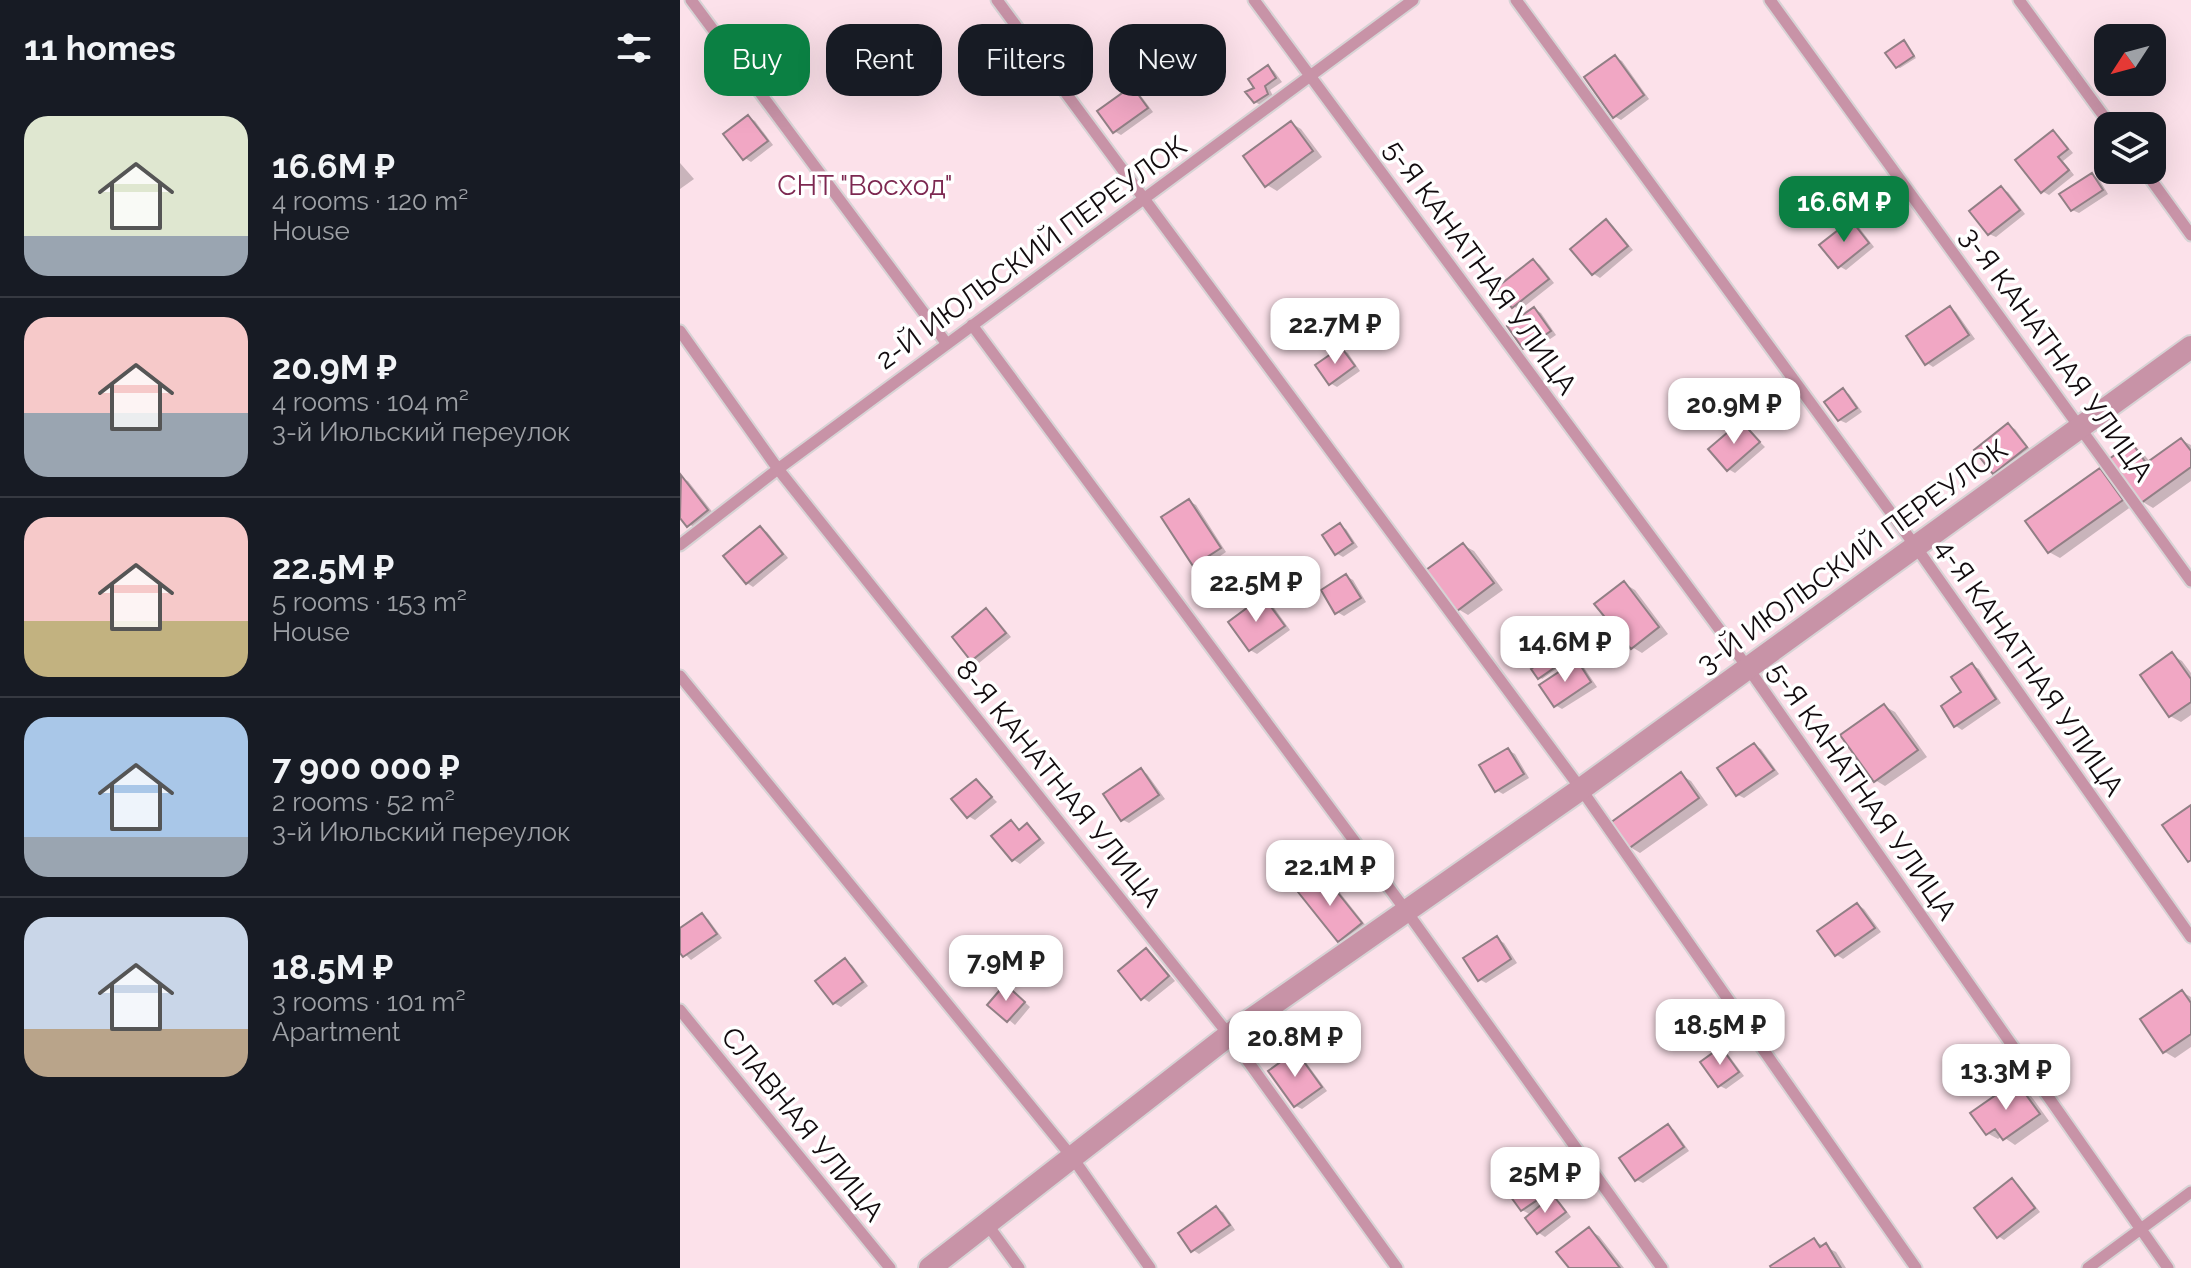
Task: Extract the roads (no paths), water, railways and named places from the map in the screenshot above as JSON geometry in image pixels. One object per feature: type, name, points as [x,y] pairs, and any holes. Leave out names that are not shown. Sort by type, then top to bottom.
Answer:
[{"type":"street","name":"3-Й ИЮЛЬСКИЙ ПЕРЕУЛОК","points":[[930,1268],[1229,1035],[1581,789],[2191,347]]},
{"type":"lane","points":[[691,0],[947,344]]},
{"type":"lane","points":[[997,0],[1581,789],[1916,1268]]},
{"type":"lane","name":"5-Я КАНАТНАЯ УЛИЦА","points":[[1254,0],[1748,668],[2168,1268]]},
{"type":"lane","name":"2-Й ИЮЛЬСКИЙ ПЕРЕУЛОК","points":[[680,545],[778,469],[1413,0]]},
{"type":"lane","name":"4-Я КАНАТНАЯ УЛИЦА","points":[[1516,0],[1916,547],[2191,937]]},
{"type":"lane","name":"3-Я КАНАТНАЯ УЛИЦА","points":[[1770,0],[2191,581]]},
{"type":"lane","points":[[2019,0],[2101,112]]},
{"type":"lane","points":[[2154,184],[2191,235]]},
{"type":"lane","points":[[972,325],[1407,912],[1662,1268]]},
{"type":"lane","name":"8-Я КАНАТНАЯ УЛИЦА","points":[[680,331],[778,469],[1229,1035],[1397,1268]]},
{"type":"lane","points":[[680,676],[1072,1157],[1150,1268]]},
{"type":"lane","name":"СЛАВНАЯ УЛИЦА","points":[[680,1010],[890,1268]]},
{"type":"lane","points":[[2088,1268],[2191,1192]]},
{"type":"lane","points":[[987,1224],[1019,1268]]},
{"type":"park label","name":"СНТ \"Восход\"","points":[[865,185]]}]
